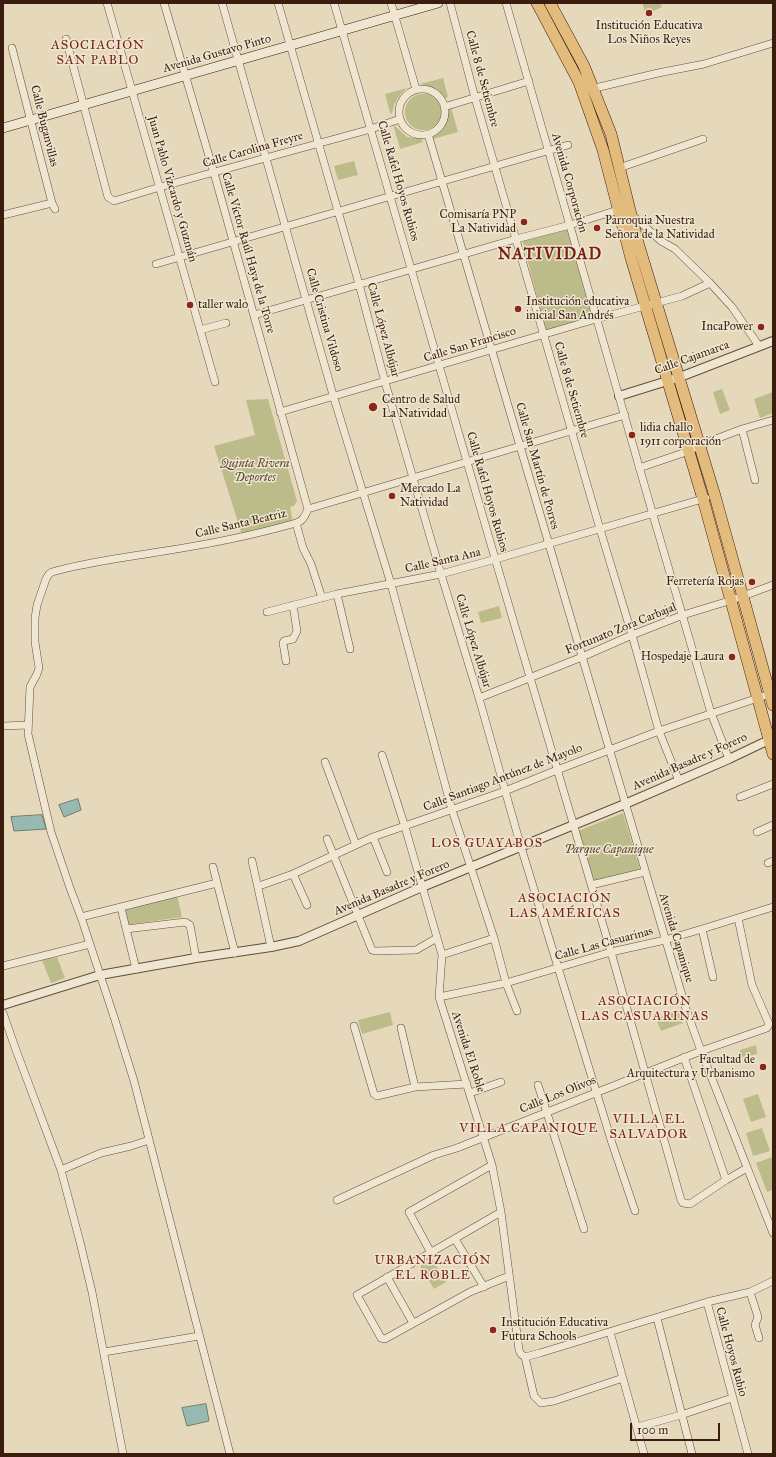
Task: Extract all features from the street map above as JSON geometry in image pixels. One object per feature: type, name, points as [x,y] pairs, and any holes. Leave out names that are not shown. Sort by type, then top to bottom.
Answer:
[{"type":"highway","points":[[537,3],[568,60],[588,90],[610,134],[620,168],[626,209],[630,258],[704,499],[758,698],[771,739],[773,754]]},
{"type":"highway","points":[[550,3],[584,66],[588,90],[603,150],[626,209],[680,377],[715,496],[773,705]]},
{"type":"main road","name":"Avenida Gustavo Pinto","points":[[3,128],[438,3]]},
{"type":"street","name":"Juan Pablo Vizcardo y Guzmán","points":[[107,3],[215,382]]},
{"type":"street","name":"Calle Víctor Raúl Haya de la Torre","points":[[164,3],[214,173],[308,509]]},
{"type":"street","name":"Calle Cristina Vildoso","points":[[222,3],[333,396],[392,584],[406,643],[452,810],[494,938],[506,983],[518,1011]]},
{"type":"street","name":"Calle López Albújar","points":[[278,3],[359,284],[385,382],[521,847],[557,968],[635,1211]]},
{"type":"street","name":"Calle Rafel Hoyos Rubios","points":[[334,3],[611,952],[681,1200],[683,1203],[690,1204],[726,1180]]},
{"type":"street","points":[[391,3],[416,89]]},
{"type":"street","name":"Calle 8 de Setiembre","points":[[450,3],[475,98],[543,335],[659,731],[679,781]]},
{"type":"street","name":"Avenida Corporación","points":[[506,3],[596,319],[625,414],[639,468],[711,713],[729,760]]},
{"type":"street","points":[[66,39],[83,105]]},
{"type":"street","points":[[588,90],[658,73],[704,64],[773,43]]},
{"type":"street","name":"Calle Buganvillas","points":[[3,215],[54,206],[12,48]]},
{"type":"street","points":[[444,107],[529,81]]},
{"type":"street","points":[[416,89],[425,89],[434,92],[440,98],[444,107],[444,116],[441,124],[428,134],[419,135],[411,132],[404,127],[400,119],[399,110],[401,101],[407,94],[416,89]]},
{"type":"street","name":"Calle Carolina Freyre","points":[[83,105],[108,197],[114,201],[400,119]]},
{"type":"street","name":"Calle San Martín de Porres","points":[[428,134],[625,804]]},
{"type":"street","points":[[620,168],[703,139]]},
{"type":"street","points":[[156,264],[568,145]]},
{"type":"street","points":[[254,315],[516,239],[626,209],[661,241],[675,249],[710,283],[732,307],[759,346]]},
{"type":"street","name":"Calle San Francisco","points":[[280,412],[596,319],[657,304],[682,296],[710,283]]},
{"type":"street","points":[[200,330],[226,322]]},
{"type":"street","name":"Calle Cajamarca","points":[[619,396],[669,381],[773,341]]},
{"type":"street","points":[[308,509],[625,414]]},
{"type":"street","points":[[639,468],[689,451],[700,444],[773,420]]},
{"type":"street","points":[[742,429],[755,480]]},
{"type":"street","name":"Calle Santa Ana","points":[[266,612],[337,594],[441,574],[653,515],[715,496]]},
{"type":"street","name":"Calle Santa Beatriz","points":[[27,725],[30,687],[39,668],[34,626],[35,611],[49,574],[99,560],[194,546],[301,522],[308,509]]},
{"type":"street","points":[[296,523],[303,548],[311,564],[322,598]]},
{"type":"street","name":"Fortunato Zora Carbajal","points":[[478,698],[683,615],[732,600],[773,585]]},
{"type":"street","points":[[337,594],[350,649]]},
{"type":"street","points":[[286,661],[283,643],[284,641],[292,639],[296,631],[293,605]]},
{"type":"street","name":"Calle Santiago Antúnez de Mayolo","points":[[258,886],[293,874],[373,838],[505,791],[659,731],[770,694]]},
{"type":"street","points":[[3,726],[27,725],[51,832],[81,917],[132,1074],[230,1454]]},
{"type":"street","name":"Avenida Basadre y Forero","points":[[3,1005],[100,975],[299,941],[422,887],[729,760],[771,739]]},
{"type":"street","name":"Avenida El Roble","points":[[382,755],[405,827],[442,956],[439,997],[492,1165],[501,1212],[519,1350],[525,1357],[534,1396],[541,1403],[554,1401],[623,1378]]},
{"type":"street","points":[[325,762],[356,845]]},
{"type":"street","points":[[740,797],[773,784]]},
{"type":"street","name":"Avenida Capanique","points":[[625,804],[686,1009],[747,1168],[771,1222],[773,1233]]},
{"type":"street","points":[[756,832],[773,825]]},
{"type":"street","points":[[373,838],[387,872]]},
{"type":"street","points":[[327,839],[373,951],[416,950],[437,938]]},
{"type":"street","points":[[252,861],[271,947]]},
{"type":"street","points":[[213,867],[235,953]]},
{"type":"street","points":[[591,885],[645,872]]},
{"type":"street","points":[[293,874],[307,905]]},
{"type":"street","points":[[81,917],[217,883]]},
{"type":"street","name":"Calle Las Casuarinas","points":[[439,997],[506,983],[611,952],[665,940],[773,907]]},
{"type":"street","points":[[121,908],[136,969]]},
{"type":"street","name":"Calle Los Olivos","points":[[337,1200],[434,1155],[458,1148],[684,1057],[767,1028],[769,1024],[752,985],[738,918]]},
{"type":"street","points":[[126,929],[186,922],[190,925],[196,958]]},
{"type":"street","points":[[702,929],[713,977]]},
{"type":"street","points":[[442,956],[494,938]]},
{"type":"street","points":[[3,966],[90,944]]},
{"type":"street","points":[[3,1013],[62,1170],[80,1242],[104,1352],[123,1454]]},
{"type":"street","points":[[354,1026],[374,1094],[377,1096],[415,1087],[467,1084]]},
{"type":"street","points":[[401,1028],[415,1087]]},
{"type":"street","points":[[684,1057],[726,1180],[747,1168]]},
{"type":"street","points":[[470,1094],[501,1082]]},
{"type":"street","points":[[538,1086],[584,1229]]},
{"type":"street","points":[[62,1170],[101,1153],[149,1140]]},
{"type":"street","points":[[431,1253],[409,1212],[492,1165]]},
{"type":"street","points":[[501,1212],[357,1295],[382,1339],[386,1339],[470,1292],[509,1276]]},
{"type":"street","points":[[455,1239],[484,1287]]},
{"type":"street","points":[[387,1278],[413,1323]]},
{"type":"street","points":[[525,1357],[706,1302],[750,1292],[773,1281]]},
{"type":"street","points":[[750,1292],[758,1317],[755,1325],[758,1338]]},
{"type":"street","name":"Calle Hoyos Rubio","points":[[706,1302],[748,1454]]},
{"type":"street","points":[[657,1318],[692,1454]]},
{"type":"street","points":[[610,1332],[644,1454]]},
{"type":"street","points":[[104,1352],[199,1336]]},
{"type":"street","points":[[636,1427],[682,1415],[732,1398]]},
{"type":"green space","points":[[642,3],[660,3],[662,7],[646,14]]},
{"type":"green space","points":[[443,78],[448,97],[444,99],[431,87],[420,84]]},
{"type":"green space","points":[[407,88],[397,100],[392,114],[390,113],[385,94]]},
{"type":"green space","points":[[427,94],[436,99],[440,105],[440,119],[436,125],[427,130],[419,130],[410,125],[406,119],[405,108],[410,99],[416,95]]},
{"type":"green space","points":[[451,107],[458,132],[433,139],[433,136],[445,124],[448,110]]},
{"type":"green space","points":[[393,124],[407,137],[422,139],[423,142],[400,149]]},
{"type":"green space","points":[[354,161],[358,175],[338,180],[334,166]]},
{"type":"green space","points":[[567,227],[593,319],[546,332],[522,239]]},
{"type":"green space","points":[[722,389],[730,410],[720,414],[713,392]]},
{"type":"green space","points":[[773,392],[773,413],[760,418],[754,399]]},
{"type":"green space","name":"Quinta Rivera Deportes","points":[[268,399],[297,501],[294,506],[290,507],[293,522],[242,535],[214,446],[255,435],[246,400]]},
{"type":"green space","points":[[499,606],[502,618],[481,623],[478,612]]},
{"type":"green space","name":"Parque Capanique","points":[[623,813],[640,869],[593,881],[578,831]]},
{"type":"green space","points":[[177,895],[182,917],[126,925],[123,908]]},
{"type":"green space","points":[[57,957],[65,978],[51,983],[42,960]]},
{"type":"green space","points":[[678,1010],[683,1023],[661,1031],[656,1019]]},
{"type":"green space","points":[[390,1012],[393,1025],[362,1034],[358,1020]]},
{"type":"green space","points":[[756,1045],[757,1054],[740,1058],[740,1050]]},
{"type":"green space","points":[[758,1094],[766,1117],[751,1122],[743,1099]]},
{"type":"green space","points":[[762,1128],[770,1151],[753,1156],[746,1133]]},
{"type":"green space","points":[[772,1157],[773,1190],[767,1192],[756,1163]]},
{"type":"green space","points":[[432,1259],[446,1282],[434,1289],[420,1266]]},
{"type":"water","points":[[78,799],[81,810],[64,817],[59,805]]},
{"type":"water","points":[[42,815],[46,829],[14,831],[11,817]]},
{"type":"water","points":[[206,1404],[209,1421],[187,1426],[182,1408]]},
{"type":"place","name":"Institución Educativa Los Niños Reyes","points":[[649,13]]},
{"type":"place","name":"Comisaría PNP La Natividad","points":[[524,222]]},
{"type":"place","name":"Parroquia Nuestra Señora de la Natividad","points":[[597,228]]},
{"type":"place","name":"taller walo","points":[[190,305]]},
{"type":"place","name":"Institución educativa inicial San Andrés","points":[[518,309]]},
{"type":"place","name":"IncaPower","points":[[761,327]]},
{"type":"place","name":"Centro de Salud La Natividad","points":[[373,407]]},
{"type":"place","name":"lidia challo 1911 corporación","points":[[632,435]]},
{"type":"place","name":"Mercado La Natividad","points":[[392,496]]},
{"type":"place","name":"Ferretería Rojas","points":[[752,582]]},
{"type":"place","name":"Hospedaje Laura","points":[[732,657]]},
{"type":"place","name":"Facultad de Arquitectura y Urbanismo","points":[[763,1067]]},
{"type":"place","name":"Institución Educativa Futura Schools","points":[[493,1330]]},
{"type":"district","name":"ASOCIACIÓN SAN PABLO","points":[[98,54]]},
{"type":"district","name":"NATIVIDAD","points":[[550,255]]},
{"type":"district","name":"LOS GUAYABOS","points":[[487,844]]},
{"type":"district","name":"ASOCIACIÓN LAS AMÉRICAS","points":[[565,906]]},
{"type":"district","name":"ASOCIACIÓN LAS CASUARINAS","points":[[645,1010]]},
{"type":"district","name":"VILLA EL SALVADOR","points":[[649,1128]]},
{"type":"district","name":"VILLA CAPANIQUE","points":[[529,1129]]},
{"type":"district","name":"URBANIZACIÓN EL ROBLE","points":[[433,1268]]}]
